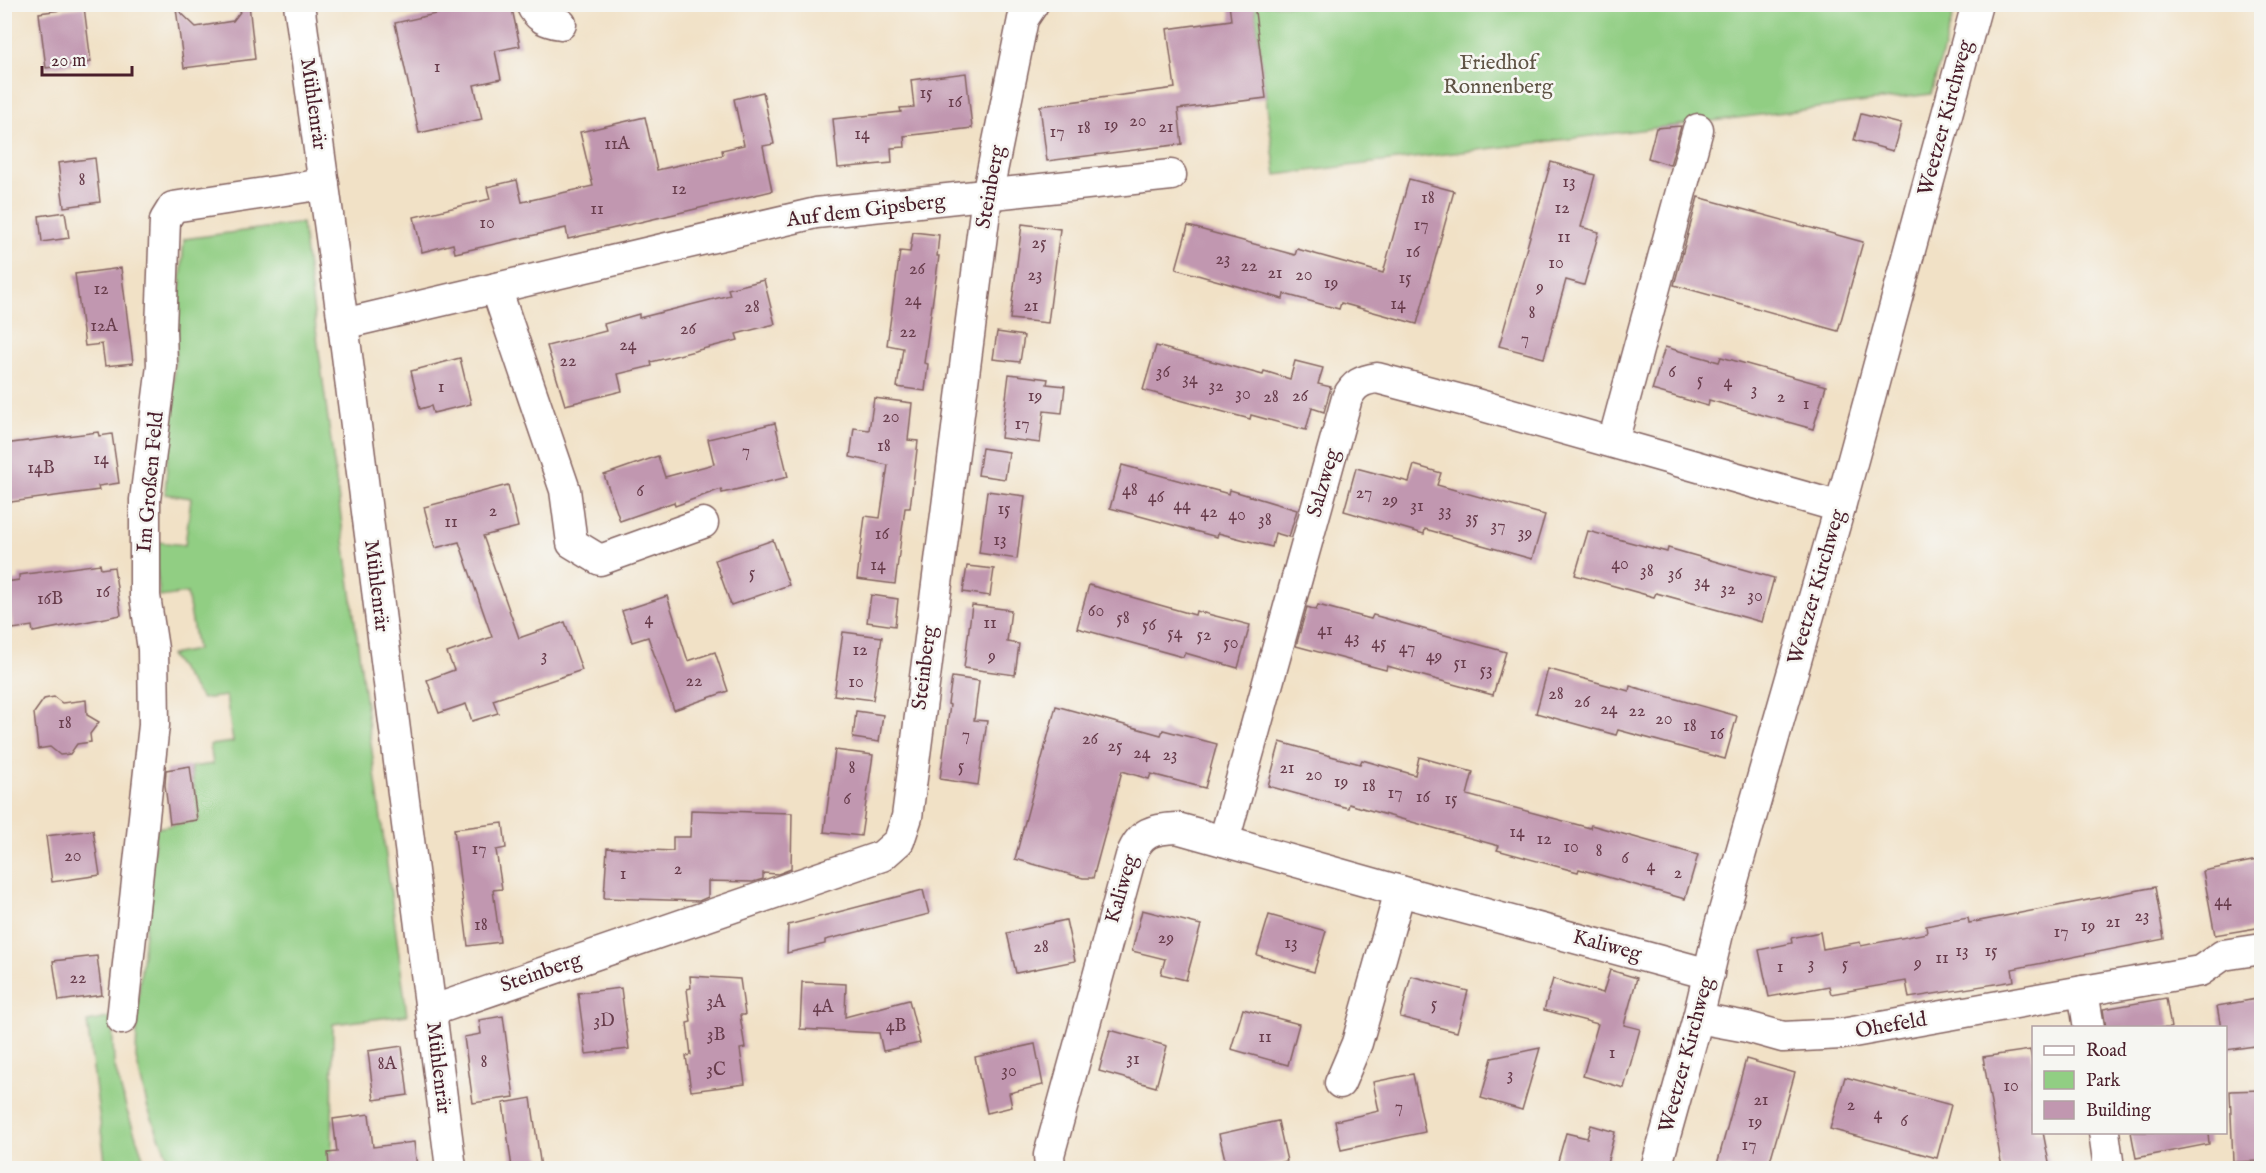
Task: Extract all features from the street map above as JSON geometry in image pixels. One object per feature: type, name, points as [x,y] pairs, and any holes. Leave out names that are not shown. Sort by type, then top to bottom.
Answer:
[{"type":"street","name":"Mühlenrär","points":[[299,4],[343,324],[452,1168]]},
{"type":"street","points":[[531,4],[534,11],[546,22],[561,24]]},
{"type":"street","name":"Steinberg","points":[[431,1011],[882,856],[899,841],[907,817],[987,196],[1023,19],[1033,4]]},
{"type":"street","name":"Weetzer Kirchweg","points":[[1656,1168],[1698,1018],[1719,929],[1840,507],[1977,4]]},
{"type":"street","points":[[1613,442],[1698,129]]},
{"type":"street","name":"Auf dem Gipsberg","points":[[343,324],[816,213],[1171,175]]},
{"type":"street","name":"Im Großen Feld","points":[[122,1019],[154,725],[153,649],[145,596],[146,500],[162,366],[165,220],[173,207],[324,184]]},
{"type":"street","points":[[496,288],[565,490],[572,543],[600,560],[703,523]]},
{"type":"street","name":"Salzweg","points":[[1224,841],[1347,398],[1352,388],[1362,380],[1377,378],[1840,507]]},
{"type":"street","name":"Kaliweg","points":[[1050,1168],[1049,1155],[1136,843],[1154,829],[1177,828],[1709,974]]},
{"type":"street","points":[[1340,1083],[1357,1043],[1400,891]]},
{"type":"street","name":"Ohefeld","points":[[1698,1018],[1783,1036],[1842,1034],[2200,971],[2223,955],[2262,949]]},
{"type":"street","points":[[2083,991],[2088,1026]]},
{"type":"street","points":[[2104,1134],[2109,1168]]},
{"type":"green space","name":"Friedhof Ronnenberg","points":[[1254,5],[1956,5],[1931,94],[1276,175]]},
{"type":"green space","points":[[302,223],[407,1015],[333,1024],[332,1158],[334,1168],[172,1168],[148,1109],[136,1058],[138,999],[156,828],[199,821],[191,767],[213,764],[210,745],[233,742],[226,696],[202,699],[170,655],[197,650],[187,593],[160,597],[156,565],[158,542],[185,545],[191,498],[165,494],[184,239]]},
{"type":"green space","points":[[112,1017],[114,1064],[127,1111],[147,1168],[106,1168],[87,1022]]},
{"type":"building","points":[[246,4],[249,4],[255,59],[184,68],[176,8],[196,27],[233,21]]},
{"type":"building","points":[[480,4],[511,4],[520,46],[495,51],[501,79],[474,85],[482,119],[419,133],[395,23]]},
{"type":"building","points":[[1229,4],[1254,4],[1266,98],[1178,109],[1182,144],[1047,161],[1040,106],[1175,88],[1167,29],[1231,20]]},
{"type":"building","points":[[84,7],[91,62],[46,68],[39,13]]},
{"type":"building","points":[[966,73],[972,128],[904,136],[905,147],[891,148],[892,163],[838,168],[833,119],[901,112],[900,108],[914,107],[911,80]]},
{"type":"building","points":[[763,92],[774,144],[763,146],[772,191],[568,239],[566,228],[455,253],[453,244],[422,252],[414,217],[490,199],[487,187],[517,180],[522,202],[593,186],[580,132],[645,117],[657,170],[723,155],[722,150],[744,145],[734,99]]},
{"type":"building","points":[[1861,114],[1901,124],[1893,151],[1854,140]]},
{"type":"building","points":[[1681,126],[1670,165],[1648,158],[1656,128]]},
{"type":"building","points":[[95,158],[100,202],[64,207],[58,163]]},
{"type":"building","points":[[1551,162],[1595,175],[1581,227],[1599,232],[1584,285],[1566,280],[1544,358],[1499,346]]},
{"type":"building","points":[[1409,179],[1454,191],[1417,324],[1341,303],[1339,309],[1284,294],[1283,299],[1176,269],[1188,226],[1295,255],[1297,249],[1383,273]]},
{"type":"building","points":[[1698,197],[1863,242],[1838,331],[1674,285]]},
{"type":"building","points":[[65,212],[69,238],[42,242],[39,216]]},
{"type":"building","points":[[1022,224],[1060,229],[1048,323],[1010,319]]},
{"type":"building","points":[[913,232],[939,235],[937,256],[939,256],[924,363],[928,364],[925,391],[897,387],[903,348],[887,345],[900,251],[910,252]]},
{"type":"building","points":[[121,268],[133,363],[105,366],[102,344],[85,346],[75,274]]},
{"type":"building","points":[[764,280],[775,324],[736,334],[738,340],[651,362],[652,366],[618,374],[622,391],[565,405],[547,346],[606,331],[604,324],[639,314],[639,318],[730,295],[728,289]]},
{"type":"building","points":[[997,332],[1024,336],[1020,362],[993,359]]},
{"type":"building","points":[[1156,346],[1263,375],[1264,371],[1290,379],[1295,361],[1323,368],[1318,384],[1331,387],[1324,412],[1312,408],[1306,430],[1251,415],[1250,419],[1143,390]]},
{"type":"building","points":[[1665,347],[1719,362],[1721,357],[1826,386],[1813,429],[1709,400],[1708,406],[1652,390]]},
{"type":"building","points":[[460,358],[471,404],[433,413],[431,406],[420,409],[411,371]]},
{"type":"building","points":[[1009,374],[1048,379],[1047,384],[1065,386],[1062,413],[1044,411],[1040,443],[1001,438]]},
{"type":"building","points":[[874,398],[912,403],[908,440],[918,441],[910,508],[905,508],[895,584],[857,579],[865,516],[880,518],[888,465],[850,457],[854,428],[869,430]]},
{"type":"building","points":[[775,423],[788,477],[722,493],[721,489],[675,506],[674,502],[620,521],[604,475],[658,456],[665,477],[714,464],[708,439]]},
{"type":"building","points":[[98,432],[99,436],[112,434],[119,483],[98,486],[99,490],[4,503],[4,444]]},
{"type":"building","points":[[982,448],[1009,452],[1005,479],[978,475]]},
{"type":"building","points":[[1122,465],[1229,494],[1230,490],[1297,510],[1289,537],[1275,533],[1272,547],[1218,533],[1217,537],[1110,508]]},
{"type":"building","points":[[1414,465],[1441,473],[1437,485],[1545,515],[1532,559],[1425,529],[1424,534],[1344,511],[1356,468],[1409,482]]},
{"type":"building","points":[[508,485],[518,527],[483,536],[519,638],[565,622],[582,670],[493,700],[498,713],[472,721],[466,704],[439,713],[427,680],[454,670],[447,653],[492,637],[459,542],[435,548],[424,507]]},
{"type":"building","points":[[987,491],[1025,496],[1017,559],[979,553]]},
{"type":"building","points":[[1588,531],[1667,552],[1668,548],[1774,578],[1762,622],[1656,593],[1654,597],[1575,575]]},
{"type":"building","points":[[773,540],[789,585],[731,605],[715,560]]},
{"type":"building","points":[[100,564],[101,569],[114,567],[121,615],[33,632],[32,626],[13,629],[6,582],[19,580],[19,575]]},
{"type":"building","points":[[967,566],[994,569],[990,596],[963,592]]},
{"type":"building","points":[[1089,585],[1195,615],[1196,611],[1250,625],[1238,668],[1185,653],[1183,657],[1077,628]]},
{"type":"building","points":[[871,595],[898,599],[895,626],[867,622]]},
{"type":"building","points":[[667,596],[688,661],[715,652],[728,691],[674,710],[648,637],[632,642],[622,611]]},
{"type":"building","points":[[972,605],[1011,610],[1007,642],[1019,644],[1015,675],[964,668]]},
{"type":"building","points":[[1318,605],[1371,619],[1373,615],[1506,652],[1493,695],[1387,666],[1386,670],[1296,646],[1307,607],[1316,610]]},
{"type":"building","points":[[843,632],[882,637],[873,700],[834,695]]},
{"type":"building","points":[[1548,669],[1629,691],[1630,686],[1737,716],[1725,759],[1618,730],[1616,735],[1536,713]]},
{"type":"building","points":[[952,677],[979,681],[974,720],[987,721],[978,785],[940,779]]},
{"type":"building","points":[[54,697],[62,703],[86,700],[87,715],[99,722],[90,734],[91,742],[77,744],[70,754],[60,755],[50,747],[38,749],[34,713],[44,699]]},
{"type":"building","points":[[1056,706],[1161,735],[1163,730],[1217,744],[1205,788],[1151,774],[1149,779],[1122,771],[1093,878],[1083,878],[1015,859]]},
{"type":"building","points":[[856,711],[883,715],[879,742],[853,738]]},
{"type":"building","points":[[1280,742],[1360,764],[1362,760],[1415,775],[1419,757],[1473,772],[1467,795],[1590,828],[1591,825],[1698,855],[1685,899],[1579,869],[1578,872],[1497,850],[1499,846],[1349,804],[1348,808],[1268,786]]},
{"type":"building","points":[[835,750],[873,755],[861,836],[824,832]]},
{"type":"building","points":[[190,766],[197,820],[170,824],[165,785],[166,770]]},
{"type":"building","points":[[691,810],[792,813],[791,869],[778,874],[763,873],[763,879],[753,882],[708,881],[708,897],[699,901],[604,898],[607,848],[673,851],[673,837],[690,837]]},
{"type":"building","points":[[503,823],[506,848],[496,850],[502,889],[493,890],[500,942],[468,946],[454,829]]},
{"type":"building","points":[[93,830],[100,875],[52,882],[46,836]]},
{"type":"building","points":[[2262,859],[2262,927],[2215,935],[2203,871]]},
{"type":"building","points":[[2155,887],[2164,939],[2012,969],[2014,981],[1909,998],[1906,981],[1831,994],[1829,986],[1769,997],[1759,950],[1792,943],[1791,938],[1820,932],[1823,949],[1860,942],[1861,946],[1927,933],[1926,926],[1945,922],[1968,918],[1969,923]]},
{"type":"building","points":[[923,890],[929,914],[825,940],[825,944],[787,953],[788,925]]},
{"type":"building","points":[[1142,910],[1201,925],[1186,980],[1161,974],[1165,959],[1132,951]]},
{"type":"building","points":[[1269,915],[1326,931],[1314,972],[1257,955]]},
{"type":"building","points":[[1066,920],[1075,961],[1016,973],[1007,933]]},
{"type":"building","points":[[97,956],[102,995],[59,1001],[53,961]]},
{"type":"building","points":[[1610,970],[1637,978],[1624,1025],[1640,1029],[1624,1088],[1583,1076],[1598,1024],[1544,1010],[1553,979],[1603,993]]},
{"type":"building","points":[[690,976],[740,979],[745,1015],[740,1015],[745,1048],[740,1049],[745,1084],[691,1091],[686,1056],[691,1055],[687,1023],[691,1022],[687,989],[691,988]]},
{"type":"building","points":[[1411,976],[1468,991],[1457,1032],[1400,1017]]},
{"type":"building","points":[[802,982],[846,984],[845,1017],[909,1000],[920,1043],[883,1051],[879,1033],[800,1029]]},
{"type":"building","points":[[621,988],[629,1049],[586,1054],[578,993]]},
{"type":"building","points":[[2166,998],[2171,1026],[2106,1026],[2103,1009]]},
{"type":"building","points":[[2262,998],[2262,1045],[2227,1050],[2227,1026],[2221,1026],[2217,1006]]},
{"type":"building","points":[[1243,1009],[1299,1024],[1288,1065],[1231,1049]]},
{"type":"building","points":[[503,1016],[514,1097],[473,1103],[464,1037],[481,1034],[479,1020]]},
{"type":"building","points":[[1110,1030],[1167,1046],[1156,1087],[1099,1071]]},
{"type":"building","points":[[1035,1044],[1043,1085],[1009,1093],[1012,1107],[987,1113],[975,1057]]},
{"type":"building","points":[[402,1046],[408,1095],[374,1100],[368,1051]]},
{"type":"building","points":[[1540,1048],[1522,1110],[1481,1098],[1492,1058]]},
{"type":"building","points":[[2030,1050],[2032,1134],[2043,1134],[2050,1168],[2002,1168],[1983,1057]]},
{"type":"building","points":[[1746,1059],[1795,1073],[1768,1168],[1716,1168]]},
{"type":"building","points":[[1413,1074],[1425,1132],[1341,1150],[1335,1121],[1379,1111],[1373,1082]]},
{"type":"building","points":[[1845,1077],[1951,1105],[1937,1158],[1830,1129]]},
{"type":"building","points":[[2262,1090],[2262,1161],[2233,1162],[2230,1091]]},
{"type":"building","points":[[531,1098],[541,1168],[512,1168],[503,1103]]},
{"type":"building","points":[[369,1114],[373,1147],[414,1142],[417,1168],[329,1168],[328,1153],[337,1152],[333,1119]]},
{"type":"building","points":[[1278,1121],[1287,1161],[1253,1168],[1227,1168],[1219,1134]]},
{"type":"building","points":[[1591,1125],[1615,1132],[1606,1168],[1556,1168],[1566,1133],[1587,1138]]},
{"type":"building","points":[[2131,1134],[2208,1134],[2209,1144],[2136,1158]]}]
